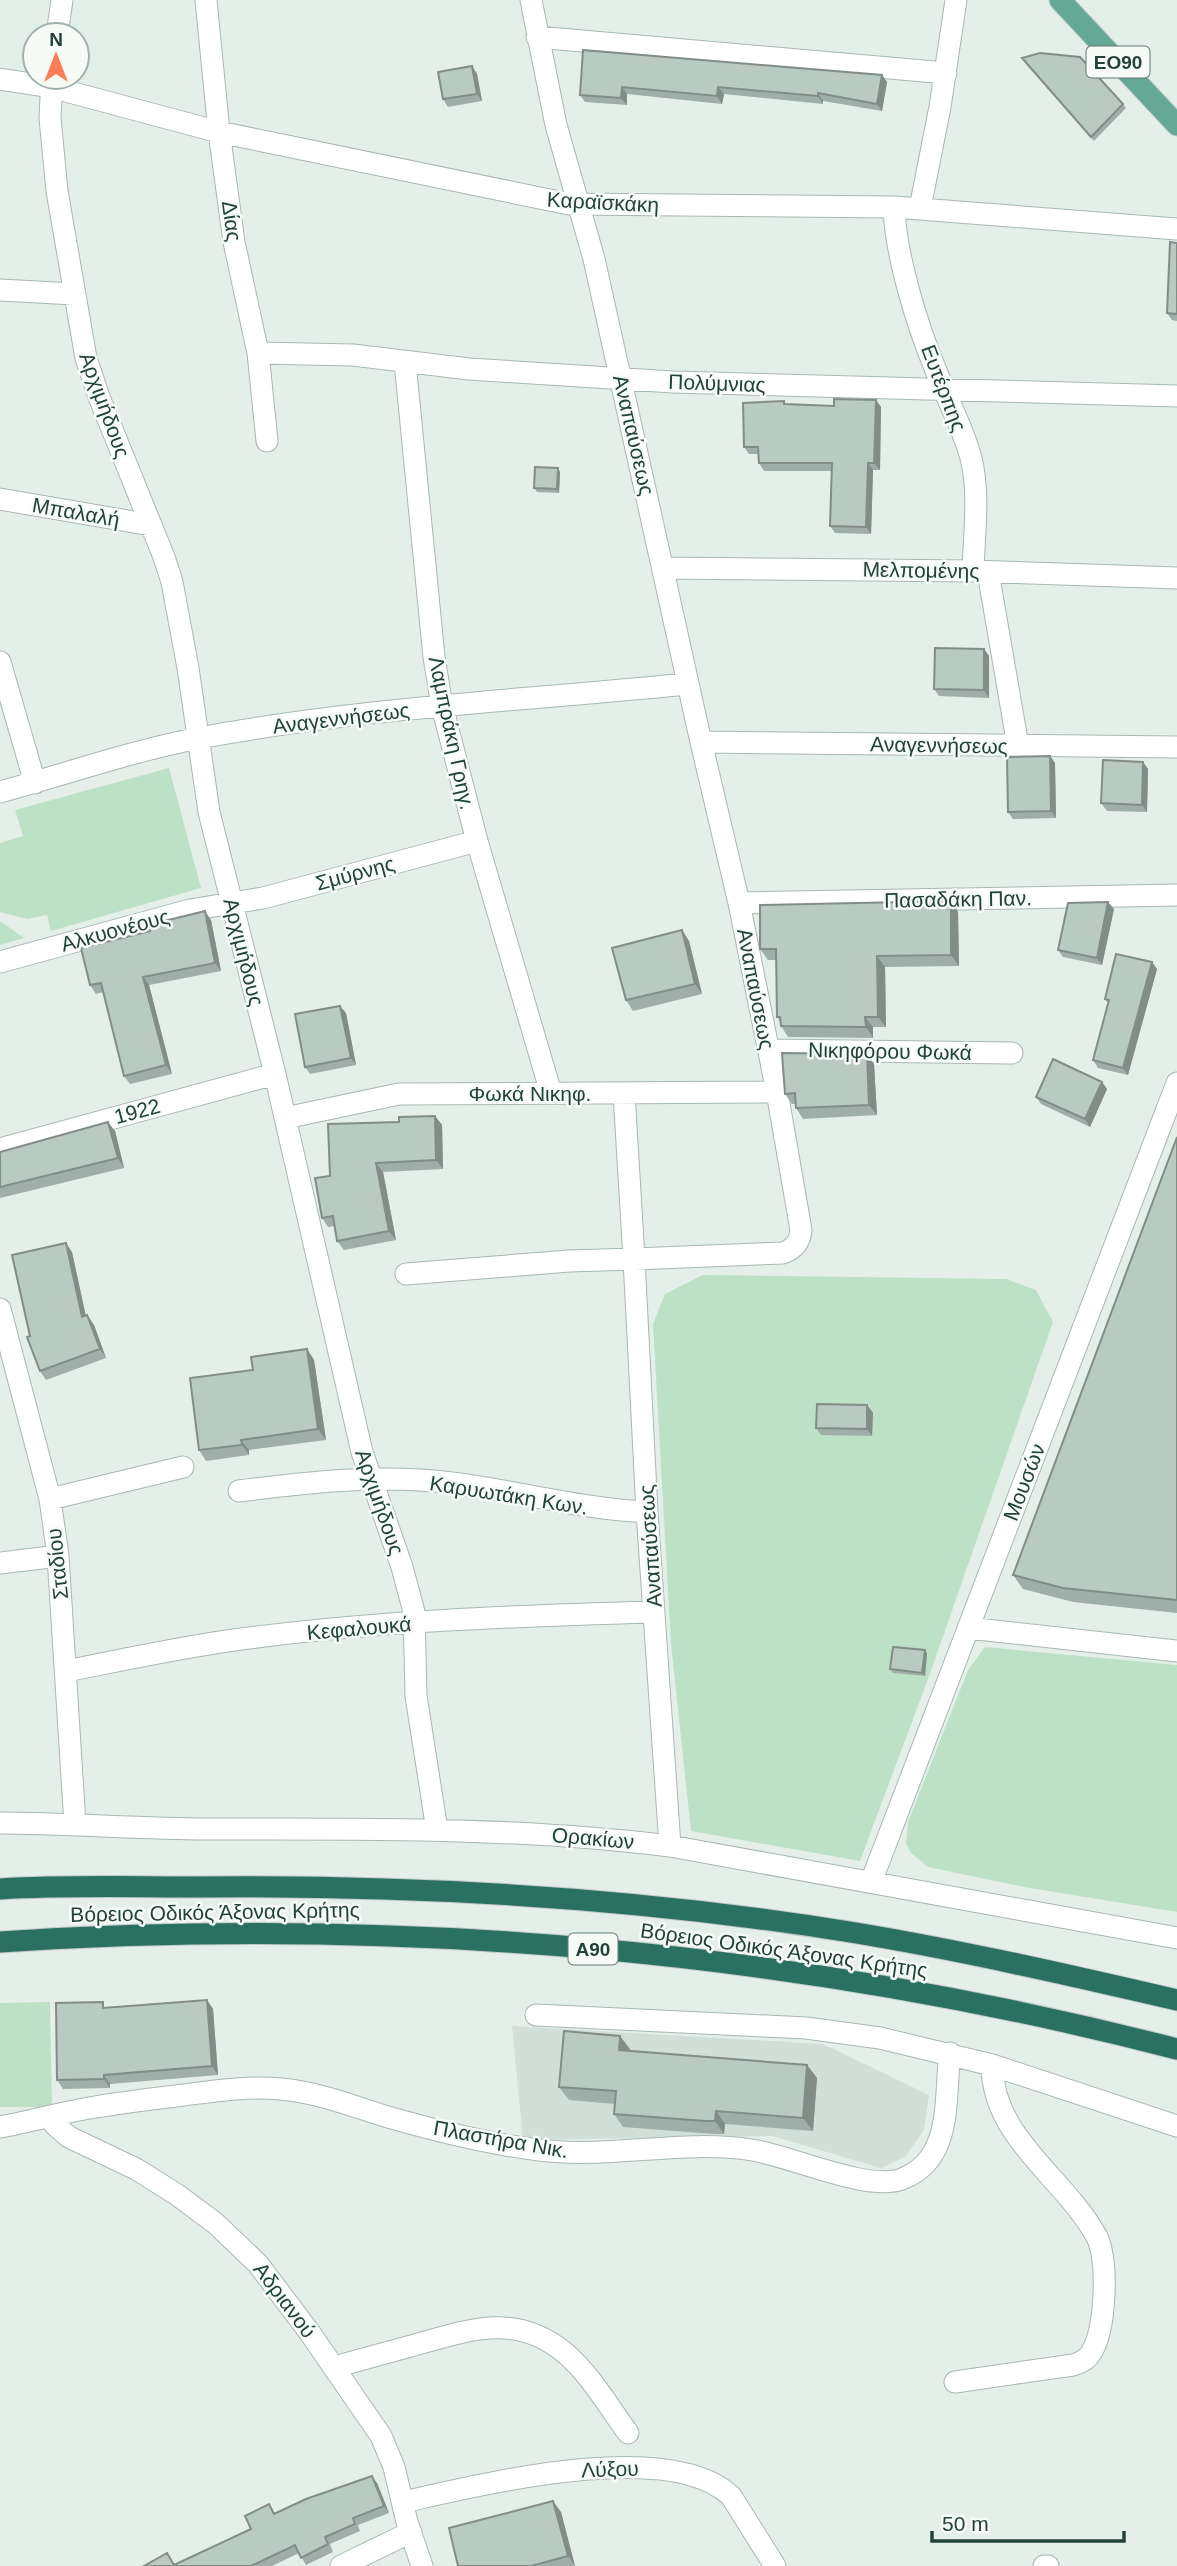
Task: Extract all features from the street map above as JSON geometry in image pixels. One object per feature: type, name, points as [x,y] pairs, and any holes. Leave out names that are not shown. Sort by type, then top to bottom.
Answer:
[{"type":"highway","name":"Βόρειος Οδικός Άξονας Κρήτης","points":[[0,1889],[349,1886],[451,1890],[670,1908],[849,1932],[1021,1963],[1177,2000]]},
{"type":"highway","name":"Βόρειος Οδικός Άξονας Κρήτης","points":[[0,1942],[182,1935],[351,1934],[553,1944],[713,1961],[921,1993],[1108,2031],[1177,2049]]},
{"type":"main road","name":"ΕΟ90","points":[[1060,0],[1177,125]]},
{"type":"street","points":[[60,21],[62,0]]},
{"type":"street","name":"Δίας","points":[[206,0],[219,132],[234,242],[258,353],[267,441]]},
{"type":"street","name":"Αναπαύσεως","points":[[531,0],[556,125],[594,259],[739,903],[769,1049],[801,1230],[800,1239],[791,1250],[760,1255],[634,1259],[647,1512],[670,1846]]},
{"type":"street","points":[[920,208],[946,73],[956,0]]},
{"type":"street","points":[[537,37],[946,73]]},
{"type":"street","name":"Καραϊσκάκη","points":[[0,79],[21,80]]},
{"type":"street","name":"Αρχιμήδους","points":[[51,91],[51,139],[86,358],[172,582],[188,668],[209,812],[275,1073],[359,1438],[370,1480],[402,1567],[416,1622],[416,1696],[438,1830]]},
{"type":"street","name":"Καραϊσκάκη","points":[[81,91],[219,132],[578,205],[920,208],[1177,229]]},
{"type":"street","name":"Ευτέρπης","points":[[894,207],[901,258],[929,354],[961,429],[972,465],[980,571],[1018,746]]},
{"type":"street","points":[[0,290],[74,294]]},
{"type":"street","name":"Πολύμνιας","points":[[258,353],[341,354],[496,371],[621,379],[1177,396]]},
{"type":"street","name":"Λαμπράκη Γρηγ.","points":[[405,362],[434,657],[442,706],[477,841],[551,1093]]},
{"type":"street","name":"Μπαλαλή","points":[[0,499],[151,525]]},
{"type":"street","name":"Μελπομένης","points":[[664,568],[980,571],[1177,578]]},
{"type":"street","points":[[0,662],[35,783]]},
{"type":"street","name":"Αναγεννήσεως","points":[[0,792],[197,739],[312,721],[442,706],[688,684]]},
{"type":"street","name":"Αναγεννήσεως","points":[[701,742],[1177,747]]},
{"type":"street","name":"Σμύρνης","points":[[232,904],[477,841]]},
{"type":"street","name":"Πασαδάκη Παν.","points":[[739,903],[1177,895]]},
{"type":"street","name":"Αλκυονέους","points":[[0,962],[190,910],[232,904]]},
{"type":"street","name":"Νικηφόρου Φωκά","points":[[769,1049],[1012,1053]]},
{"type":"street","name":"1922","points":[[0,1149],[275,1073]]},
{"type":"street","name":"Μουσών","points":[[871,1882],[1172,1110],[1177,1083]]},
{"type":"street","name":"Φωκά Νικηφ.","points":[[285,1118],[398,1094],[777,1092]]},
{"type":"street","points":[[406,1274],[569,1261],[634,1259],[624,1093]]},
{"type":"street","name":"Σταδίου","points":[[0,1309],[50,1499],[58,1556],[75,1825]]},
{"type":"street","points":[[50,1499],[183,1467]]},
{"type":"street","name":"Καρυωτάκη Κων.","points":[[239,1491],[320,1480],[441,1482],[601,1509],[647,1512]]},
{"type":"street","points":[[0,1563],[58,1556]]},
{"type":"street","name":"Κεφαλουκά","points":[[66,1671],[238,1640],[416,1622],[654,1612]]},
{"type":"street","points":[[968,1628],[1177,1651]]},
{"type":"street","name":"Ορακίων","points":[[0,1823],[193,1829],[510,1832],[670,1846],[1177,1938]]},
{"type":"street","points":[[536,2015],[831,2031],[880,2038],[992,2065],[1177,2126]]},
{"type":"street","name":"Πλαστήρα Νικ.","points":[[0,2127],[103,2106],[203,2092],[277,2089],[314,2094],[425,2127],[537,2150],[596,2152],[735,2148],[800,2161],[856,2178],[889,2182],[902,2179],[921,2168],[938,2148],[943,2128],[950,2053]]},
{"type":"street","points":[[955,2382],[1073,2365],[1084,2361],[1091,2355],[1096,2342],[1104,2291],[1104,2260],[1098,2239],[1008,2123],[996,2098],[992,2065]]},
{"type":"street","name":"Αδριανού","points":[[50,2117],[69,2137],[145,2175],[176,2194],[223,2230],[258,2264],[335,2367],[381,2436],[394,2467],[422,2566]]},
{"type":"street","points":[[335,2367],[466,2331],[493,2327],[518,2329],[543,2337],[572,2359],[628,2433]]},
{"type":"street","name":"Λύξου","points":[[403,2502],[521,2478],[593,2468],[636,2467],[683,2474],[710,2480],[731,2496],[775,2566]]},
{"type":"street","points":[[341,2566],[411,2532]]},
{"type":"shaded area","points":[[512,2026],[823,2044],[929,2095],[924,2130],[905,2157],[881,2168],[772,2136],[523,2140]]},
{"type":"green space","points":[[169,768],[201,888],[51,931],[47,915],[27,919],[0,912],[0,843],[23,836],[15,810]]},
{"type":"green space","points":[[0,921],[24,938],[0,945]]},
{"type":"green space","points":[[703,1275],[1006,1279],[1036,1290],[1053,1322],[927,1682],[860,1861],[691,1831],[671,1644],[653,1324],[665,1294]]},
{"type":"green space","points":[[985,1647],[1177,1665],[1177,1912],[1024,1887],[928,1867],[910,1852],[906,1843],[908,1822],[968,1670]]},
{"type":"green space","points":[[50,2002],[52,2107],[0,2107],[0,2003]]},
{"type":"building","points":[[583,50],[882,75],[877,104],[818,93],[818,96],[718,87],[717,96],[622,87],[621,98],[580,95]]},
{"type":"building","points":[[1040,53],[1080,57],[1123,104],[1091,137],[1022,58]]},
{"type":"building","points":[[472,66],[477,94],[443,99],[438,72]]},
{"type":"building","points":[[1170,242],[1177,243],[1177,314],[1167,313]]},
{"type":"building","points":[[834,399],[876,400],[874,463],[868,463],[866,527],[830,526],[832,463],[759,463],[758,447],[744,447],[743,403],[784,401],[784,404],[834,406]]},
{"type":"building","points":[[535,467],[558,468],[557,489],[534,488]]},
{"type":"building","points":[[935,648],[984,649],[984,690],[934,689]]},
{"type":"building","points":[[1050,756],[1051,811],[1008,812],[1007,757]]},
{"type":"building","points":[[1103,760],[1143,762],[1142,805],[1101,803]]},
{"type":"building","points":[[951,901],[951,955],[877,956],[878,1017],[865,1017],[866,1027],[781,1026],[780,1017],[777,1017],[776,949],[760,949],[760,905]]},
{"type":"building","points":[[1108,902],[1097,958],[1058,950],[1068,903]]},
{"type":"building","points":[[205,911],[215,963],[143,977],[166,1065],[124,1076],[101,983],[90,985],[81,948],[150,931],[148,925]]},
{"type":"building","points":[[682,930],[695,984],[626,1000],[612,948]]},
{"type":"building","points":[[1116,954],[1152,962],[1123,1068],[1093,1060],[1109,1000],[1105,999]]},
{"type":"building","points":[[340,1006],[351,1058],[305,1067],[295,1014]]},
{"type":"building","points":[[782,1053],[867,1054],[869,1105],[796,1108],[795,1093],[785,1094]]},
{"type":"building","points":[[1053,1059],[1102,1082],[1085,1119],[1036,1097]]},
{"type":"building","points":[[435,1116],[436,1160],[376,1163],[389,1231],[337,1241],[333,1216],[322,1218],[315,1178],[330,1176],[328,1124],[399,1122],[399,1117]]},
{"type":"building","points":[[108,1122],[118,1158],[0,1187],[0,1152]]},
{"type":"building","points":[[1177,1137],[1177,1600],[1063,1588],[1013,1575]]},
{"type":"building","points":[[66,1243],[82,1317],[87,1315],[100,1349],[40,1371],[27,1337],[30,1336],[12,1255]]},
{"type":"building","points":[[307,1349],[318,1429],[241,1440],[242,1445],[199,1450],[190,1378],[253,1370],[251,1357]]},
{"type":"building","points":[[817,1404],[867,1405],[867,1429],[816,1428]]},
{"type":"building","points":[[893,1647],[925,1650],[922,1673],[890,1669]]},
{"type":"building","points":[[207,2000],[212,2066],[104,2075],[104,2079],[57,2080],[56,2003],[103,2002],[103,2008]]},
{"type":"building","points":[[564,2031],[620,2036],[619,2050],[807,2065],[803,2118],[716,2111],[715,2121],[614,2114],[616,2091],[559,2087]]},
{"type":"building","points":[[372,2476],[384,2506],[353,2518],[355,2524],[325,2537],[328,2544],[301,2558],[295,2545],[251,2566],[144,2566],[167,2553],[174,2565],[251,2529],[245,2516],[269,2504],[274,2514],[306,2499]]},
{"type":"building","points":[[553,2501],[568,2556],[531,2566],[458,2566],[449,2528]]}]
